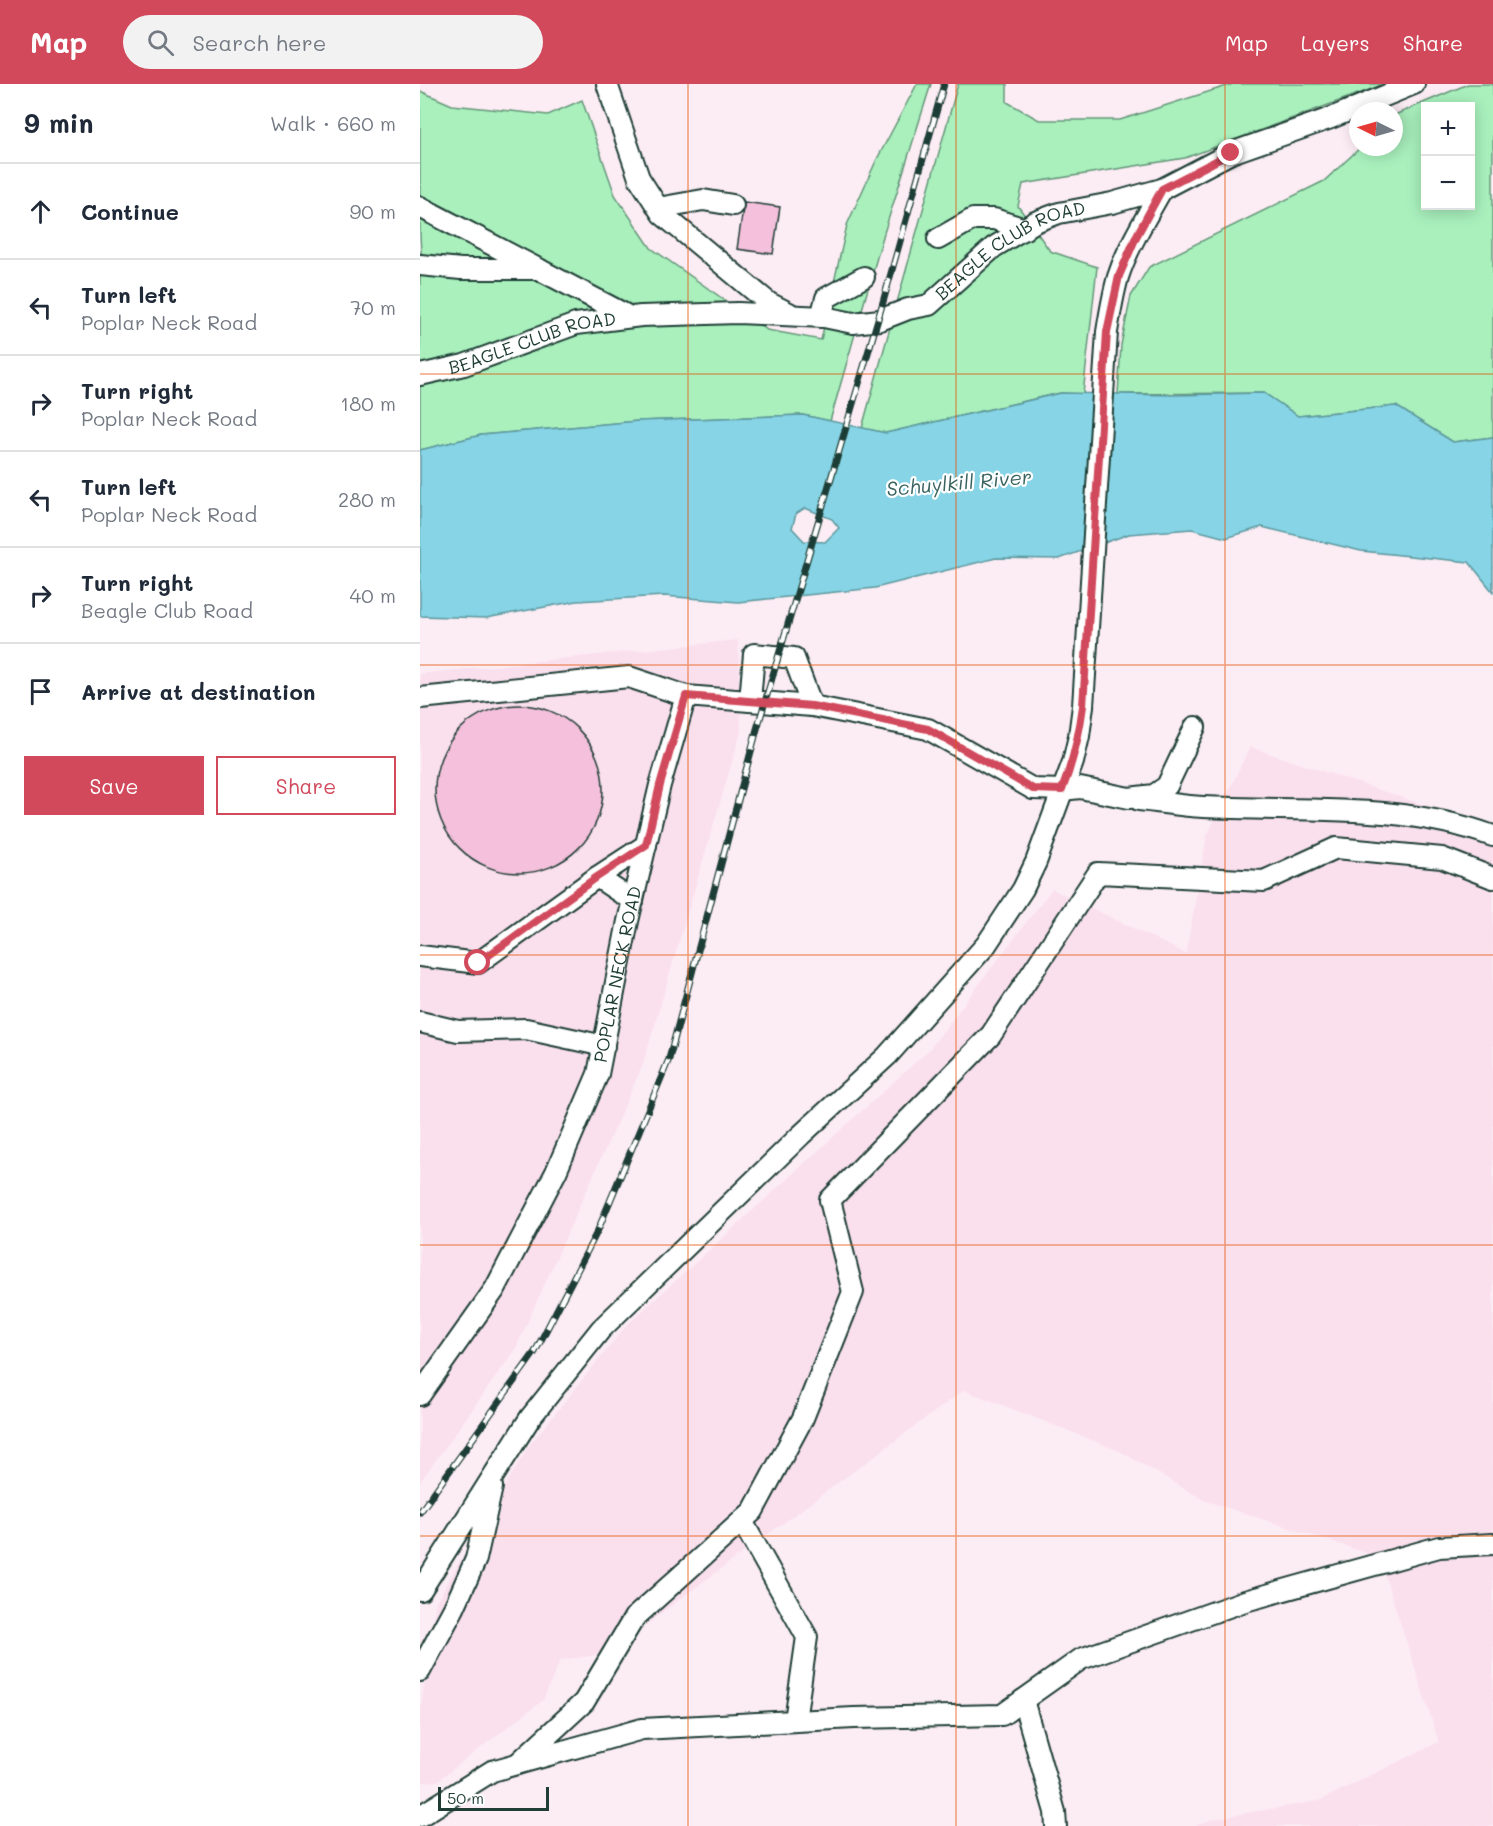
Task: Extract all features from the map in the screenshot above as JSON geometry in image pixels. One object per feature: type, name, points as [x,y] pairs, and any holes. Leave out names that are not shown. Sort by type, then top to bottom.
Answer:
[{"type":"street","points":[[607,84],[639,178],[662,214],[769,303],[792,315]]},
{"type":"street","name":"BEAGLE CLUB ROAD","points":[[420,375],[464,364],[576,324],[630,317],[705,313],[792,315],[853,323],[880,320],[929,304],[994,248],[1035,222],[1059,213],[1112,203],[1162,189],[1231,153],[1331,118],[1414,84]]},
{"type":"street","points":[[421,1590],[525,1425],[549,1391],[601,1329],[801,1135],[887,1056],[986,945],[1023,889],[1036,862],[1075,754],[1083,706],[1107,332],[1114,291],[1122,266],[1162,189]]},
{"type":"street","points":[[658,208],[703,200],[733,206]]},
{"type":"street","points":[[420,207],[630,317]]},
{"type":"street","points":[[938,238],[972,219],[994,219],[1025,229]]},
{"type":"street","points":[[420,265],[461,269],[542,269]]},
{"type":"street","points":[[821,317],[826,298],[864,277]]},
{"type":"street","points":[[750,701],[754,654],[794,658],[812,706]]},
{"type":"street","points":[[420,698],[629,677],[686,696],[812,706],[928,729],[1033,789],[1080,788],[1129,798],[1202,807],[1303,808],[1391,814],[1459,824],[1493,836]]},
{"type":"street","name":"POPLAR NECK ROAD","points":[[420,1395],[495,1289],[556,1172],[598,1074],[646,845],[660,785],[686,696]]},
{"type":"street","points":[[1129,798],[1154,795],[1167,786],[1195,727]]},
{"type":"street","points":[[420,956],[478,963],[597,877],[646,845]]},
{"type":"street","points":[[517,1764],[584,1702],[634,1618],[753,1511],[803,1418],[854,1292],[830,1200],[991,1035],[1098,873],[1264,881],[1336,848],[1442,858],[1493,878]]},
{"type":"street","points":[[597,877],[633,901]]},
{"type":"street","points":[[420,1022],[458,1030],[526,1029],[604,1046]]},
{"type":"street","points":[[420,1671],[454,1608],[476,1559],[497,1469]]},
{"type":"street","points":[[742,1521],[807,1637],[795,1721]]},
{"type":"street","points":[[420,1816],[492,1771],[642,1729],[795,1721],[1002,1715],[1081,1659],[1245,1601],[1439,1547],[1493,1544]]},
{"type":"street","points":[[1023,1700],[1055,1812],[1056,1826]]},
{"type":"shaded area","points":[[738,640],[741,731],[643,1064],[515,1350],[420,1482],[420,674]]},
{"type":"shaded area","points":[[1250,747],[1493,828],[1493,1826],[1196,1826],[1213,1819],[1319,1801],[1439,1742],[1379,1557],[1204,1500],[1120,1451],[964,1390],[605,1654],[560,1660],[543,1700],[437,1781],[420,1782],[420,1715],[436,1602],[529,1446],[626,1326],[929,1050],[1052,889],[1186,954],[1207,836]]},
{"type":"green space","points":[[917,84],[931,84],[884,233],[830,421],[803,415],[638,421],[481,435],[420,450],[420,269],[422,264],[420,91],[452,105],[548,115],[582,100],[615,195],[651,248],[767,330],[821,340],[847,225],[876,161]]},
{"type":"green space","points":[[958,84],[1007,84],[1007,102],[1039,120],[1120,120],[1233,84],[1385,84],[1185,158],[1023,184],[1018,206],[1050,251],[1097,267],[1083,394],[1060,393],[886,433],[862,428]]},
{"type":"green space","points":[[1468,84],[1493,84],[1493,437],[1453,442],[1396,406],[1298,416],[1264,393],[1118,394],[1121,345],[1131,296],[1149,267],[1324,181],[1351,156],[1403,156],[1403,111],[1421,104],[1421,210],[1475,210],[1475,102],[1425,102]]},
{"type":"water","name":"Schuylkill River","points":[[1061,393],[1174,395],[1264,393],[1298,416],[1396,406],[1453,442],[1493,437],[1493,592],[1469,562],[1361,551],[1262,527],[1226,538],[1192,529],[1129,534],[1059,559],[996,558],[875,588],[738,602],[664,596],[577,601],[486,618],[420,616],[420,450],[481,435],[638,421],[803,415],[886,433]],"holes":[[[805,508],[832,519],[839,528],[825,542],[804,541],[792,528],[796,514]]]},
{"type":"building","points":[[744,202],[780,207],[773,254],[737,249]]},
{"type":"building","points":[[519,705],[551,712],[565,719],[578,730],[589,743],[596,757],[603,789],[596,821],[589,835],[578,848],[565,859],[551,866],[519,873],[487,866],[473,859],[460,848],[449,835],[442,821],[435,789],[442,757],[449,743],[460,730],[473,719],[487,712]]},
{"type":"railway","points":[[420,1512],[535,1352],[598,1230],[669,1059],[757,729],[883,302],[944,84]]},
{"type":"route","points":[[478,963],[597,877],[646,845],[660,785],[686,696],[812,706],[928,729],[1033,789],[1062,790],[1073,762],[1083,706],[1107,332],[1114,291],[1126,256],[1162,189],[1231,153]]}]
